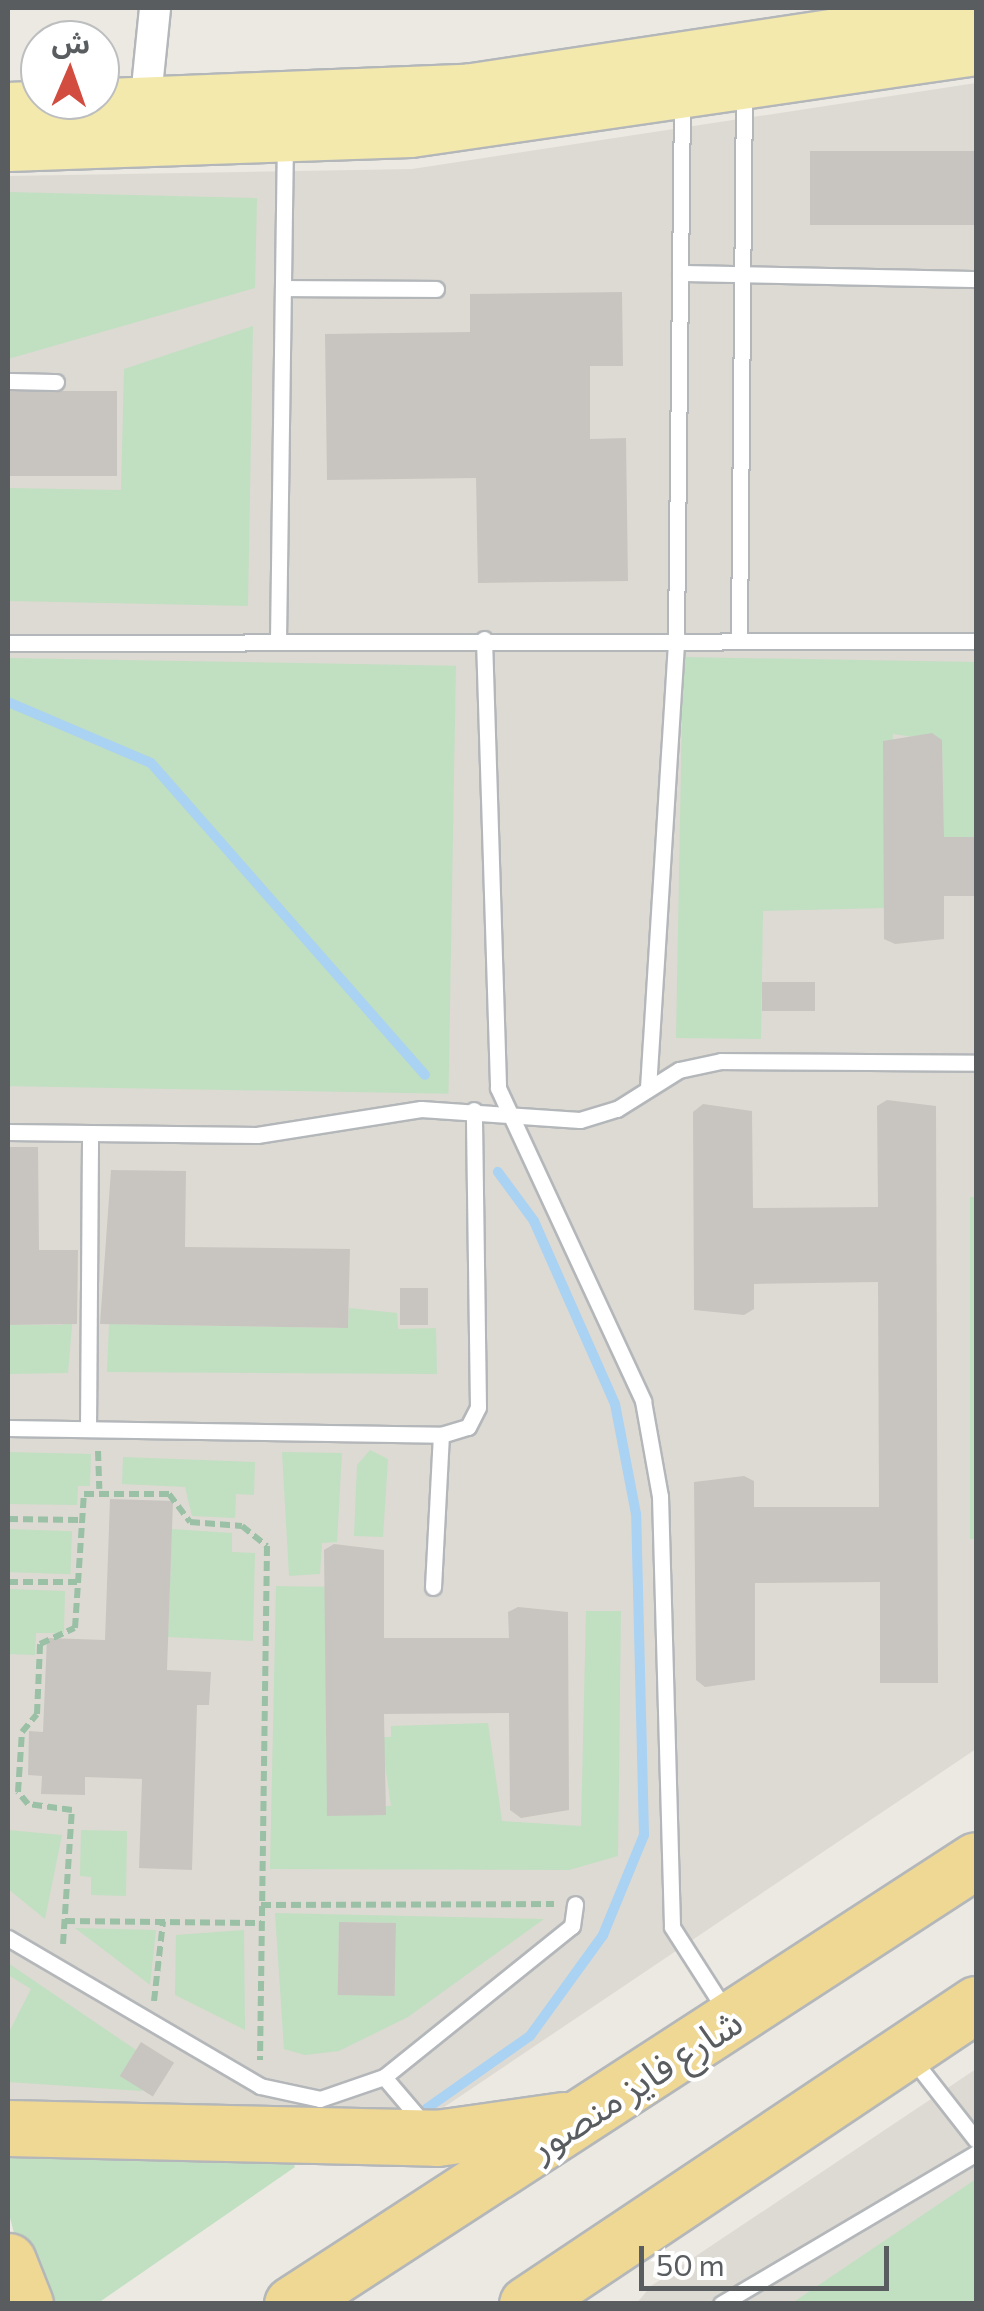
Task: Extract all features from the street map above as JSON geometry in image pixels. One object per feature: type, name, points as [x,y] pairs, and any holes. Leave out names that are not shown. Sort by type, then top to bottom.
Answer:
[{"type":"highway","name":"شارع فايز منصور","points":[[292,2304],[976,1860]]},
{"type":"highway","points":[[527,2304],[976,2004]]},
{"type":"highway","points":[[8,2128],[437,2138],[582,2118]]},
{"type":"highway","points":[[582,2304],[692,2193]]},
{"type":"highway","points":[[8,2261],[25,2304]]},
{"type":"main road","points":[[8,108],[146,107],[466,89],[976,12]]},
{"type":"main road","points":[[8,146],[412,133],[976,52]]},
{"type":"street","points":[[146,107],[155,8]]},
{"type":"lane","points":[[739,636],[745,85]]},
{"type":"lane","points":[[648,1088],[676,636],[682,94]]},
{"type":"lane","points":[[278,640],[286,137]]},
{"type":"lane","points":[[680,274],[976,278]]},
{"type":"lane","points":[[284,288],[436,289]]},
{"type":"lane","points":[[8,381],[56,382]]},
{"type":"lane","points":[[8,643],[676,636],[976,641]]},
{"type":"lane","points":[[484,639],[504,1115],[564,1218],[643,1401],[660,1496],[672,1927],[731,2020]]},
{"type":"lane","points":[[8,1132],[257,1135],[474,1110],[580,1120],[648,1088],[721,1061],[976,1063]]},
{"type":"lane","points":[[8,1428],[441,1434],[468,1427],[478,1406],[474,1110]]},
{"type":"lane","points":[[90,1135],[93,1430]]},
{"type":"lane","points":[[433,1587],[441,1434]]},
{"type":"lane","points":[[8,1938],[260,2086],[320,2100],[384,2078],[572,1926],[575,1904]]},
{"type":"lane","points":[[906,2050],[976,2140]]},
{"type":"lane","points":[[384,2078],[437,2138]]},
{"type":"lane","points":[[721,2304],[976,2153]]},
{"type":"path","points":[[93,1430],[98,1490]]},
{"type":"path","points":[[60,1971],[72,1810],[28,1804],[18,1792],[22,1732],[36,1714],[40,1644],[73,1632],[84,1494],[98,1490],[169,1494],[184,1519],[242,1526],[267,1546],[260,2086]]},
{"type":"path","points":[[8,1519],[80,1520]]},
{"type":"path","points":[[8,1582],[77,1582]]},
{"type":"path","points":[[261,1905],[575,1904]]},
{"type":"path","points":[[64,1921],[260,1923]]},
{"type":"path","points":[[152,2022],[163,1922]]},
{"type":"shaded area","points":[[976,83],[976,1749],[413,2128],[8,2105],[8,176],[412,169]]},
{"type":"shaded area","points":[[976,2069],[976,2303],[636,2304],[651,2286]]},
{"type":"green space","points":[[8,192],[257,198],[255,288],[8,359]]},
{"type":"green space","points":[[253,326],[248,606],[8,601],[8,488],[121,490],[124,369]]},
{"type":"green space","points":[[683,657],[976,662],[976,838],[944,839],[942,741],[893,734],[884,908],[763,911],[761,1039],[676,1038]]},
{"type":"green space","points":[[8,658],[456,666],[448,1094],[8,1086]]},
{"type":"green space","points":[[970,1197],[976,1197],[976,1539],[970,1539]]},
{"type":"green space","points":[[349,1308],[397,1313],[398,1329],[436,1328],[437,1374],[107,1372],[109,1324],[348,1328]]},
{"type":"green space","points":[[73,1314],[68,1373],[8,1374],[8,1325],[62,1325]]},
{"type":"green space","points":[[370,1450],[388,1459],[383,1537],[354,1536],[357,1465]]},
{"type":"green space","points":[[8,1452],[91,1454],[90,1486],[78,1486],[77,1505],[8,1504]]},
{"type":"green space","points":[[282,1452],[342,1453],[337,1542],[322,1543],[320,1574],[289,1576]]},
{"type":"green space","points":[[123,1457],[255,1462],[254,1495],[236,1494],[235,1518],[192,1516],[185,1487],[122,1484]]},
{"type":"green space","points":[[8,1529],[72,1531],[70,1574],[8,1572]]},
{"type":"green space","points":[[172,1529],[232,1533],[232,1552],[255,1553],[253,1641],[168,1637]]},
{"type":"green space","points":[[276,1586],[340,1587],[382,1806],[391,1806],[381,1737],[391,1737],[391,1726],[488,1723],[502,1821],[581,1826],[586,1611],[621,1611],[618,1856],[569,1870],[270,1869]]},
{"type":"green space","points":[[8,1589],[65,1591],[64,1633],[36,1633],[35,1655],[8,1654]]},
{"type":"green space","points":[[8,1830],[62,1835],[45,1919],[8,1889]]},
{"type":"green space","points":[[81,1830],[127,1831],[126,1896],[91,1895],[91,1877],[80,1876]]},
{"type":"green space","points":[[275,1913],[544,1919],[408,2017],[339,2051],[305,2055],[284,2049]],"holes":[[[339,1922],[396,1923],[395,1995],[338,1994]]]},
{"type":"green space","points":[[75,1928],[156,1930],[150,1985]]},
{"type":"green space","points":[[244,1930],[245,2030],[175,1995],[176,1935]]},
{"type":"green space","points":[[8,1963],[136,2050],[142,2091],[8,2082],[8,2034],[31,1989],[8,1975]]},
{"type":"green space","points":[[8,2128],[281,2138],[295,2167],[98,2303],[32,2303],[8,2210]]},
{"type":"green space","points":[[976,2179],[976,2303],[792,2303]]},
{"type":"building","points":[[810,151],[976,151],[976,225],[810,225]]},
{"type":"building","points":[[622,292],[623,366],[590,366],[590,439],[626,438],[628,581],[478,583],[476,478],[327,480],[325,334],[470,332],[470,294]]},
{"type":"building","points":[[8,391],[117,391],[117,476],[8,476]]},
{"type":"building","points":[[932,733],[942,740],[944,837],[976,837],[976,896],[944,896],[944,939],[895,944],[884,939],[883,741]]},
{"type":"building","points":[[762,982],[815,982],[815,1011],[762,1011]]},
{"type":"building","points":[[887,1100],[936,1106],[938,1683],[880,1683],[880,1582],[755,1583],[755,1680],[705,1687],[696,1680],[694,1482],[744,1476],[754,1481],[754,1507],[879,1507],[878,1282],[754,1284],[754,1309],[744,1315],[694,1310],[693,1112],[703,1104],[752,1111],[753,1208],[878,1207],[877,1106]]},
{"type":"building","points":[[8,1147],[38,1147],[39,1250],[78,1250],[77,1324],[8,1325]]},
{"type":"building","points":[[111,1170],[186,1171],[185,1247],[350,1249],[348,1328],[100,1324]]},
{"type":"building","points":[[400,1288],[428,1288],[428,1325],[400,1325]]},
{"type":"building","points":[[110,1499],[173,1501],[167,1670],[211,1672],[209,1705],[197,1705],[192,1870],[139,1868],[142,1779],[85,1777],[85,1795],[41,1794],[42,1776],[28,1775],[29,1731],[43,1732],[47,1638],[105,1640]]},
{"type":"building","points":[[334,1544],[384,1550],[384,1638],[509,1638],[508,1612],[518,1607],[568,1612],[569,1810],[521,1818],[510,1810],[509,1713],[384,1714],[386,1815],[327,1816],[324,1550]]},
{"type":"building","points":[[339,1922],[396,1923],[395,1996],[338,1995]]},
{"type":"building","points":[[141,2042],[174,2063],[153,2097],[120,2076]]},
{"type":"waterway","points":[[8,702],[151,763],[425,1075]]},
{"type":"waterway","points":[[426,2109],[530,2036],[603,1935],[644,1835],[636,1514],[615,1404],[534,1221],[498,1172]]}]
